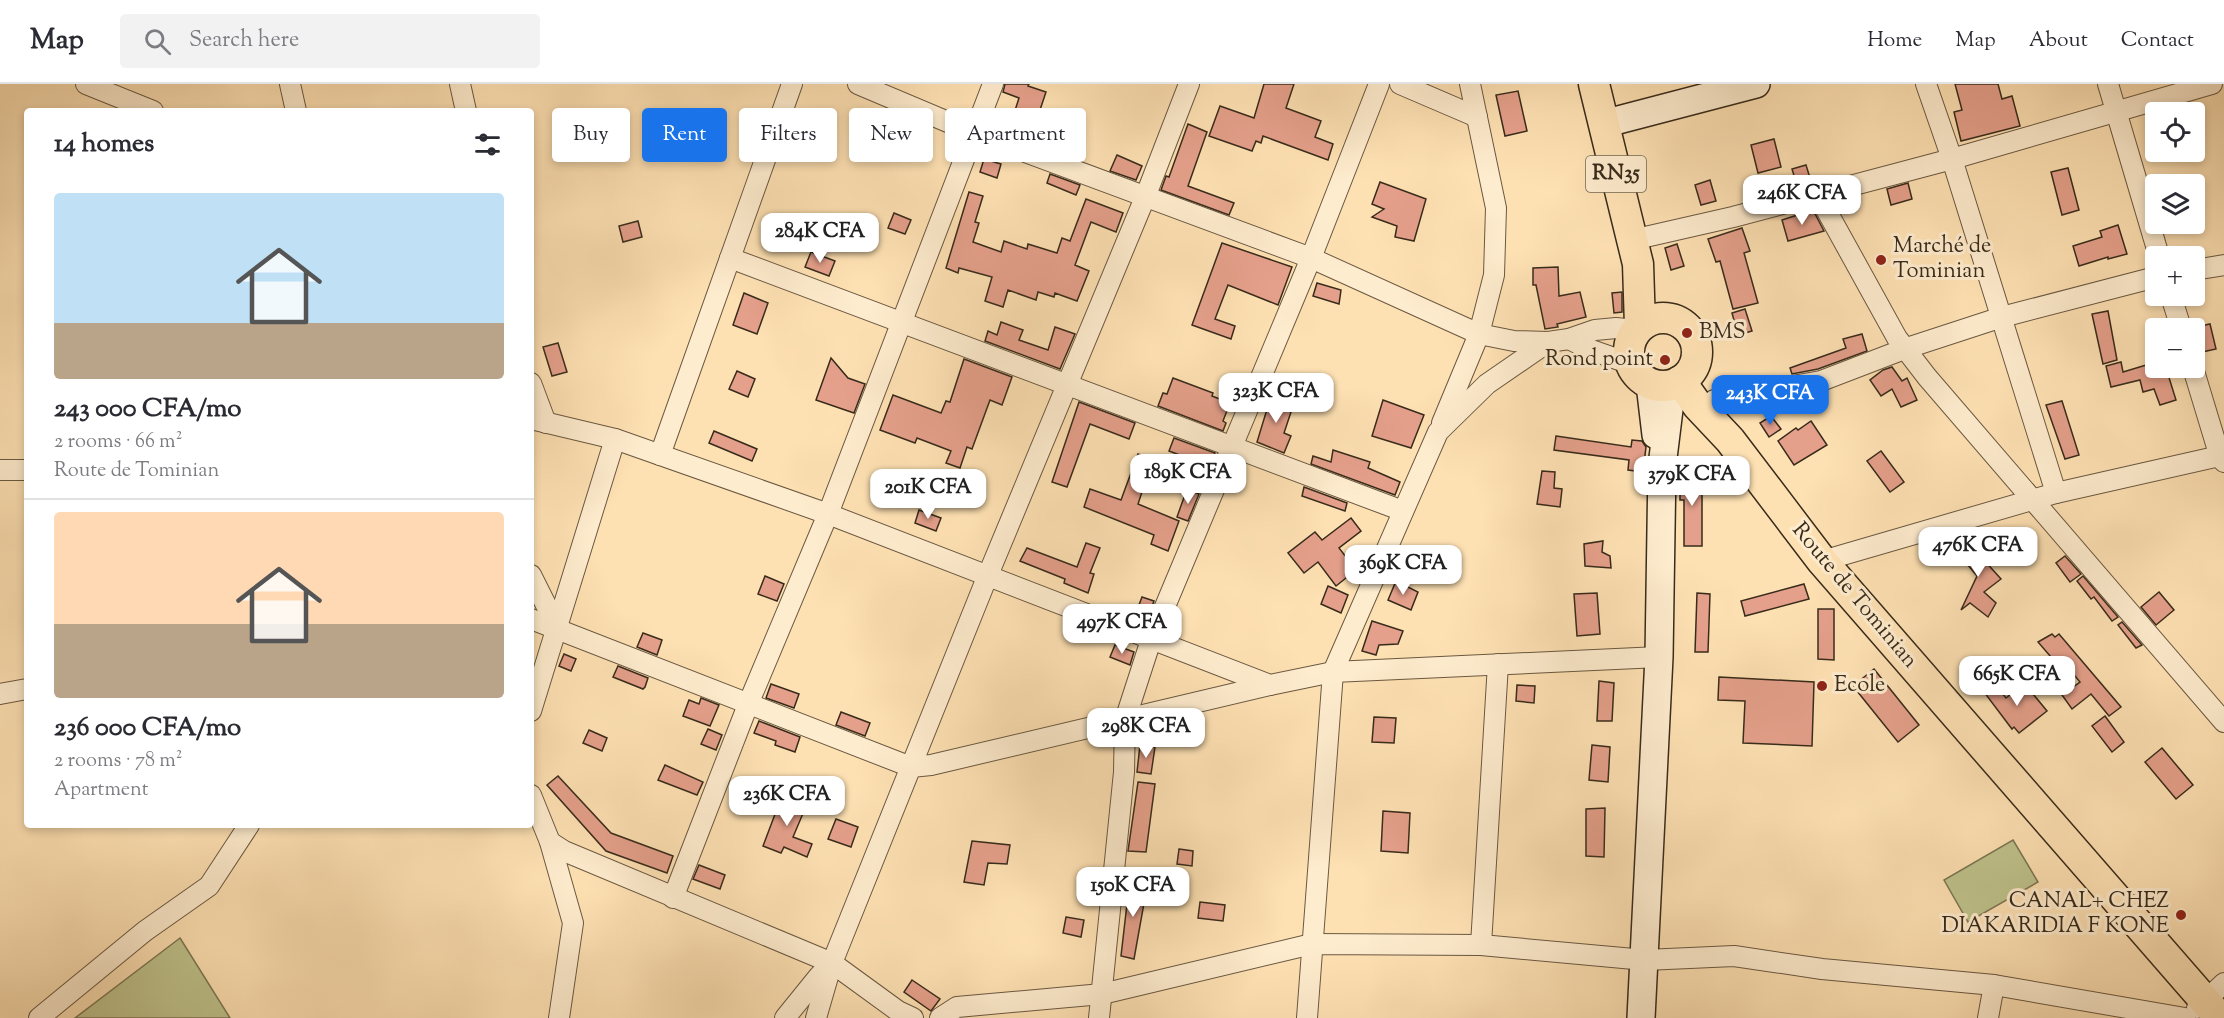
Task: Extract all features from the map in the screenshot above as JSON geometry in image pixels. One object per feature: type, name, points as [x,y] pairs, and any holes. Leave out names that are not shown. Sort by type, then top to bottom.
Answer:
[{"type":"main road","name":"RN35","points":[[1594,84],[1635,252],[1638,328],[1629,350],[1658,378],[1698,406],[1730,440]]},
{"type":"main road","name":"RN35","points":[[1635,252],[1659,298],[1691,334],[1696,355],[1730,440]]},
{"type":"main road","points":[[1638,328],[1660,318],[1681,323]]},
{"type":"main road","points":[[1658,378],[1692,369],[1696,355]]},
{"type":"main road","name":"Route de Tominian","points":[[1730,440],[1822,561],[2204,1008]]},
{"type":"street","points":[[86,84],[146,108]]},
{"type":"street","points":[[290,84],[295,108]]},
{"type":"street","points":[[460,84],[465,108]]},
{"type":"street","points":[[660,455],[792,84]]},
{"type":"street","points":[[858,84],[945,121]]},
{"type":"street","points":[[984,108],[993,84]]},
{"type":"street","points":[[816,1018],[832,963],[988,575],[1146,195],[1189,84]]},
{"type":"street","points":[[1099,1018],[1124,772],[1125,720],[1151,640],[1311,258],[1379,84]]},
{"type":"street","points":[[1400,84],[1477,117]]},
{"type":"street","points":[[1307,1018],[1333,672],[1479,334],[1494,275],[1496,208],[1470,84]]},
{"type":"street","points":[[1603,124],[1756,84]]},
{"type":"street","points":[[1926,84],[1952,159],[2056,493]]},
{"type":"street","points":[[2108,84],[2156,246]]},
{"type":"street","points":[[1635,252],[1733,217],[1952,159],[2212,84]]},
{"type":"street","points":[[673,898],[749,702],[828,514],[963,162]]},
{"type":"street","points":[[1054,162],[1311,258],[1479,334],[1514,341],[1548,342],[1569,339],[1595,330],[1638,328]]},
{"type":"street","points":[[1818,195],[1897,339],[1907,348],[1927,377],[2224,722]]},
{"type":"street","points":[[730,258],[1403,511]]},
{"type":"street","points":[[2205,268],[2224,265]]},
{"type":"street","points":[[1714,400],[1821,381],[1907,348],[2002,317],[2145,281]]},
{"type":"street","points":[[1569,339],[1658,378],[1662,466],[1659,657],[1641,1018]]},
{"type":"street","points":[[1438,432],[1487,384],[1548,342]]},
{"type":"street","points":[[1822,561],[2056,493],[2223,458],[2196,378]]},
{"type":"street","points":[[534,399],[538,421],[615,439],[828,514],[1270,685]]},
{"type":"street","points":[[534,701],[615,439]]},
{"type":"street","points":[[0,470],[24,470]]},
{"type":"street","points":[[534,581],[557,627]]},
{"type":"street","points":[[534,620],[911,767],[931,765],[1333,672],[1659,657]]},
{"type":"street","points":[[1481,945],[1498,664]]},
{"type":"street","points":[[0,694],[24,690]]},
{"type":"street","points":[[534,802],[550,842],[573,923],[558,1018]]},
{"type":"street","points":[[39,1018],[145,931],[208,886],[247,828]]},
{"type":"street","points":[[550,842],[564,851],[673,898],[832,963],[898,1011],[912,1018]]},
{"type":"street","points":[[940,1018],[957,1007],[1102,994],[1312,944],[1481,945],[1645,960],[1734,956],[1822,969],[1994,984],[2204,1008]]},
{"type":"street","points":[[785,1018],[832,963]]},
{"type":"street","points":[[1988,1018],[1994,984]]},
{"type":"green space","points":[[2013,840],[2038,882],[1968,922],[1944,880]]},
{"type":"green space","points":[[180,938],[230,1018],[75,1018]]},
{"type":"building","points":[[1005,84],[1029,84],[1028,86],[1046,92],[1041,108],[1016,108],[1019,98],[1003,92]]},
{"type":"building","points":[[1264,84],[1294,84],[1286,108],[1321,121],[1315,137],[1333,144],[1328,160],[1263,136],[1261,143],[1256,141],[1252,151],[1209,136],[1220,106],[1254,118]]},
{"type":"building","points":[[1955,84],[1998,84],[2002,99],[2012,96],[2020,126],[1961,141],[1954,112],[1962,110]]},
{"type":"building","points":[[1518,91],[1527,131],[1505,136],[1496,95]]},
{"type":"building","points":[[1188,124],[1207,132],[1188,186],[1234,203],[1229,215],[1161,190],[1166,176],[1169,177]]},
{"type":"building","points":[[1774,139],[1781,167],[1758,173],[1751,145]]},
{"type":"building","points":[[1117,155],[1142,166],[1136,180],[1110,171]]},
{"type":"building","points":[[983,162],[1001,164],[997,178],[980,172]]},
{"type":"building","points":[[1806,165],[1810,178],[1796,182],[1792,169]]},
{"type":"building","points":[[2068,168],[2079,210],[2062,215],[2051,172]]},
{"type":"building","points":[[1050,174],[1080,185],[1076,195],[1047,183]]},
{"type":"building","points":[[1710,180],[1716,201],[1701,205],[1695,185]]},
{"type":"building","points":[[1380,182],[1426,199],[1414,241],[1395,237],[1397,226],[1372,217],[1384,209],[1372,204]]},
{"type":"building","points":[[1908,183],[1912,199],[1891,205],[1887,189]]},
{"type":"building","points":[[969,192],[983,196],[975,222],[979,223],[973,242],[1001,252],[1004,241],[1027,249],[1028,244],[1057,253],[1062,238],[1070,241],[1086,199],[1123,213],[1116,232],[1091,222],[1075,265],[1089,271],[1077,301],[1055,293],[1054,297],[1038,292],[1036,300],[1008,290],[1003,307],[985,301],[992,277],[959,268],[958,273],[946,268]]},
{"type":"building","points":[[1813,210],[1824,231],[1788,241],[1782,220]]},
{"type":"building","points":[[894,213],[911,220],[905,234],[888,228]]},
{"type":"building","points":[[638,221],[642,237],[623,242],[619,226]]},
{"type":"building","points":[[2118,225],[2127,254],[2079,266],[2073,246],[2102,237],[2100,231]]},
{"type":"building","points":[[1742,228],[1750,251],[1744,253],[1758,303],[1733,309],[1720,261],[1716,262],[1708,239]]},
{"type":"building","points":[[1222,243],[1292,267],[1278,305],[1228,285],[1215,319],[1235,326],[1231,339],[1192,325]]},
{"type":"building","points":[[1677,244],[1684,266],[1671,270],[1665,248]]},
{"type":"building","points":[[811,252],[835,261],[829,276],[805,267]]},
{"type":"building","points":[[1558,267],[1559,296],[1580,292],[1586,317],[1545,329],[1536,285],[1533,285],[1533,268]]},
{"type":"building","points":[[1317,283],[1341,290],[1339,304],[1313,296]]},
{"type":"building","points":[[1622,292],[1622,312],[1614,313],[1612,293]]},
{"type":"building","points":[[744,293],[768,303],[757,334],[733,325]]},
{"type":"building","points":[[1745,309],[1752,331],[1738,335],[1732,313]]},
{"type":"building","points":[[2108,311],[2117,360],[2103,364],[2092,314]]},
{"type":"building","points":[[1001,322],[1023,330],[1019,340],[1048,350],[1055,327],[1075,334],[1060,369],[985,341],[988,331],[997,335]]},
{"type":"building","points":[[2210,324],[2216,349],[2205,351],[2205,325]]},
{"type":"building","points":[[1862,334],[1867,351],[1818,369],[1792,374],[1790,368],[1846,348],[1843,339]]},
{"type":"building","points":[[558,343],[567,372],[552,376],[543,347]]},
{"type":"building","points":[[831,358],[848,378],[865,384],[854,413],[816,400]]},
{"type":"building","points":[[964,359],[1012,377],[1002,405],[990,400],[972,449],[967,447],[960,468],[946,463],[951,451],[917,438],[915,443],[880,430],[893,395],[941,413],[946,401],[950,402]]},
{"type":"building","points":[[2121,362],[2123,372],[2145,365],[2145,378],[2169,378],[2176,400],[2160,405],[2154,389],[2143,392],[2140,380],[2111,387],[2106,366]]},
{"type":"building","points":[[1892,367],[1902,381],[1907,378],[1917,400],[1901,407],[1892,389],[1881,396],[1870,380],[1883,370]]},
{"type":"building","points":[[737,371],[755,379],[748,397],[729,389]]},
{"type":"building","points":[[1173,378],[1213,393],[1212,396],[1230,403],[1223,421],[1226,423],[1223,431],[1158,406],[1163,393],[1167,394]]},
{"type":"building","points":[[1276,392],[1292,398],[1289,408],[1292,409],[1284,433],[1291,436],[1284,453],[1257,442],[1268,406],[1271,407]]},
{"type":"building","points":[[1383,400],[1424,415],[1411,448],[1372,436]]},
{"type":"building","points":[[2062,401],[2079,455],[2065,459],[2046,405]]},
{"type":"building","points":[[1079,402],[1135,423],[1129,439],[1090,424],[1067,487],[1052,482]]},
{"type":"building","points":[[1771,416],[1781,429],[1769,437],[1760,423]]},
{"type":"building","points":[[1811,421],[1827,445],[1794,465],[1778,441]]},
{"type":"building","points":[[714,431],[757,449],[752,461],[709,443]]},
{"type":"building","points":[[1556,436],[1631,447],[1632,440],[1642,441],[1646,447],[1643,472],[1628,470],[1629,460],[1554,450]]},
{"type":"building","points":[[1174,438],[1215,453],[1212,461],[1208,460],[1206,465],[1169,451]]},
{"type":"building","points":[[1333,450],[1370,462],[1368,468],[1400,482],[1395,495],[1311,464],[1313,456],[1331,462]]},
{"type":"building","points":[[1881,451],[1904,482],[1890,492],[1867,461]]},
{"type":"building","points":[[1138,454],[1153,459],[1138,504],[1179,521],[1168,551],[1151,544],[1154,535],[1084,507],[1090,489],[1121,500]]},
{"type":"building","points":[[1542,471],[1555,472],[1554,488],[1562,489],[1560,507],[1537,504]]},
{"type":"building","points":[[1680,472],[1702,472],[1702,546],[1684,546],[1684,500],[1680,500]]},
{"type":"building","points":[[1304,487],[1347,503],[1345,511],[1302,496]]},
{"type":"building","points":[[1187,489],[1199,494],[1188,521],[1177,517]]},
{"type":"building","points":[[919,510],[941,518],[936,531],[915,523]]},
{"type":"building","points":[[1351,518],[1361,531],[1339,548],[1356,570],[1336,586],[1318,562],[1304,573],[1288,553],[1315,532],[1322,540]]},
{"type":"building","points":[[1964,538],[2001,579],[1984,592],[1996,603],[1988,617],[1970,603],[1961,610],[1977,576],[1953,547]]},
{"type":"building","points":[[1603,541],[1602,552],[1610,556],[1611,568],[1585,566],[1584,544]]},
{"type":"building","points":[[1086,543],[1100,548],[1090,573],[1094,574],[1088,593],[1064,583],[1065,579],[1020,561],[1027,548],[1077,567]]},
{"type":"building","points":[[2065,556],[2081,574],[2070,582],[2056,563]]},
{"type":"building","points":[[765,576],[784,584],[777,601],[758,594]]},
{"type":"building","points":[[2083,576],[2118,617],[2112,621],[2094,597],[2091,599],[2077,581]]},
{"type":"building","points":[[1396,581],[1418,592],[1411,610],[1388,600]]},
{"type":"building","points":[[1804,584],[1809,599],[1745,616],[1741,601]]},
{"type":"building","points":[[1328,586],[1348,595],[1341,613],[1321,604]]},
{"type":"building","points":[[2159,592],[2174,610],[2156,625],[2141,607]]},
{"type":"building","points":[[1597,593],[1600,634],[1577,636],[1574,594]]},
{"type":"building","points":[[1697,593],[1710,594],[1708,652],[1695,652]]},
{"type":"building","points":[[1142,597],[1154,601],[1149,614],[1137,610]]},
{"type":"building","points":[[1818,609],[1834,609],[1834,660],[1818,659]]},
{"type":"building","points":[[1372,621],[1403,631],[1398,644],[1379,645],[1376,655],[1362,651]]},
{"type":"building","points":[[2122,622],[2142,645],[2136,648],[2118,625]]},
{"type":"building","points":[[643,633],[662,640],[657,655],[637,647]]},
{"type":"building","points":[[2052,634],[2055,637],[2059,634],[2121,707],[2109,716],[2091,694],[2072,709],[2062,695],[2080,682],[2062,660],[2057,664],[2038,642]]},
{"type":"building","points":[[1115,645],[1134,652],[1130,665],[1110,657]]},
{"type":"building","points":[[564,654],[576,659],[571,671],[559,666]]},
{"type":"building","points":[[618,666],[648,678],[645,687],[643,689],[613,677]]},
{"type":"building","points":[[1874,669],[1919,725],[1898,742],[1853,686]]},
{"type":"building","points":[[1719,677],[1814,682],[1812,746],[1743,743],[1745,701],[1718,700]]},
{"type":"building","points":[[1599,681],[1614,683],[1612,721],[1597,721]]},
{"type":"building","points":[[2024,683],[2047,711],[2019,733],[2014,727],[2012,729],[1984,692],[1995,684],[2006,698]]},
{"type":"building","points":[[771,684],[799,694],[794,708],[766,698]]},
{"type":"building","points":[[1517,685],[1535,686],[1534,703],[1516,701]]},
{"type":"building","points":[[701,698],[719,705],[710,726],[683,716],[689,700],[699,704]]},
{"type":"building","points":[[841,712],[870,723],[865,736],[836,725]]},
{"type":"building","points":[[2105,716],[2124,742],[2112,752],[2092,726]]},
{"type":"building","points":[[1374,717],[1396,718],[1394,743],[1372,742]]},
{"type":"building","points":[[759,721],[800,737],[795,752],[775,745],[776,741],[754,733]]},
{"type":"building","points":[[708,729],[722,735],[716,750],[701,744]]},
{"type":"building","points":[[589,730],[607,738],[602,751],[583,743]]},
{"type":"building","points":[[1140,745],[1155,747],[1151,774],[1137,772]]},
{"type":"building","points":[[1592,745],[1610,747],[1608,782],[1589,780]]},
{"type":"building","points":[[2162,748],[2193,785],[2176,799],[2145,762]]},
{"type":"building","points":[[665,765],[703,782],[697,795],[658,780]]},
{"type":"building","points":[[558,776],[611,833],[673,856],[667,873],[606,851],[547,785]]},
{"type":"building","points":[[1138,782],[1155,784],[1146,852],[1128,851]]},
{"type":"building","points":[[783,793],[807,804],[793,837],[812,844],[807,857],[784,847],[781,853],[763,846]]},
{"type":"building","points":[[1605,808],[1604,857],[1586,856],[1586,809]]},
{"type":"building","points":[[1383,811],[1410,813],[1408,853],[1381,851]]},
{"type":"building","points":[[836,819],[858,827],[851,847],[828,839]]},
{"type":"building","points":[[972,841],[1010,845],[1007,864],[988,863],[984,885],[964,882]]},
{"type":"building","points":[[1179,849],[1193,851],[1192,866],[1177,864]]},
{"type":"building","points":[[699,865],[725,875],[720,889],[693,879]]},
{"type":"building","points":[[1130,878],[1143,880],[1142,892],[1146,892],[1134,959],[1121,956]]},
{"type":"building","points":[[1200,902],[1225,905],[1223,921],[1198,918]]},
{"type":"building","points":[[1066,917],[1084,920],[1081,937],[1063,933]]},
{"type":"building","points":[[912,980],[940,999],[931,1011],[904,992]]},
{"type":"place","name":"Marché de Tominian","points":[[1881,260]]},
{"type":"place","name":"BMS","points":[[1687,333]]},
{"type":"place","name":"Rond point","points":[[1665,360]]},
{"type":"place","name":"Ecole","points":[[1822,686]]},
{"type":"place","name":"CANAL+ CHEZ DIAKARIDIA F KONE","points":[[2181,915]]}]
